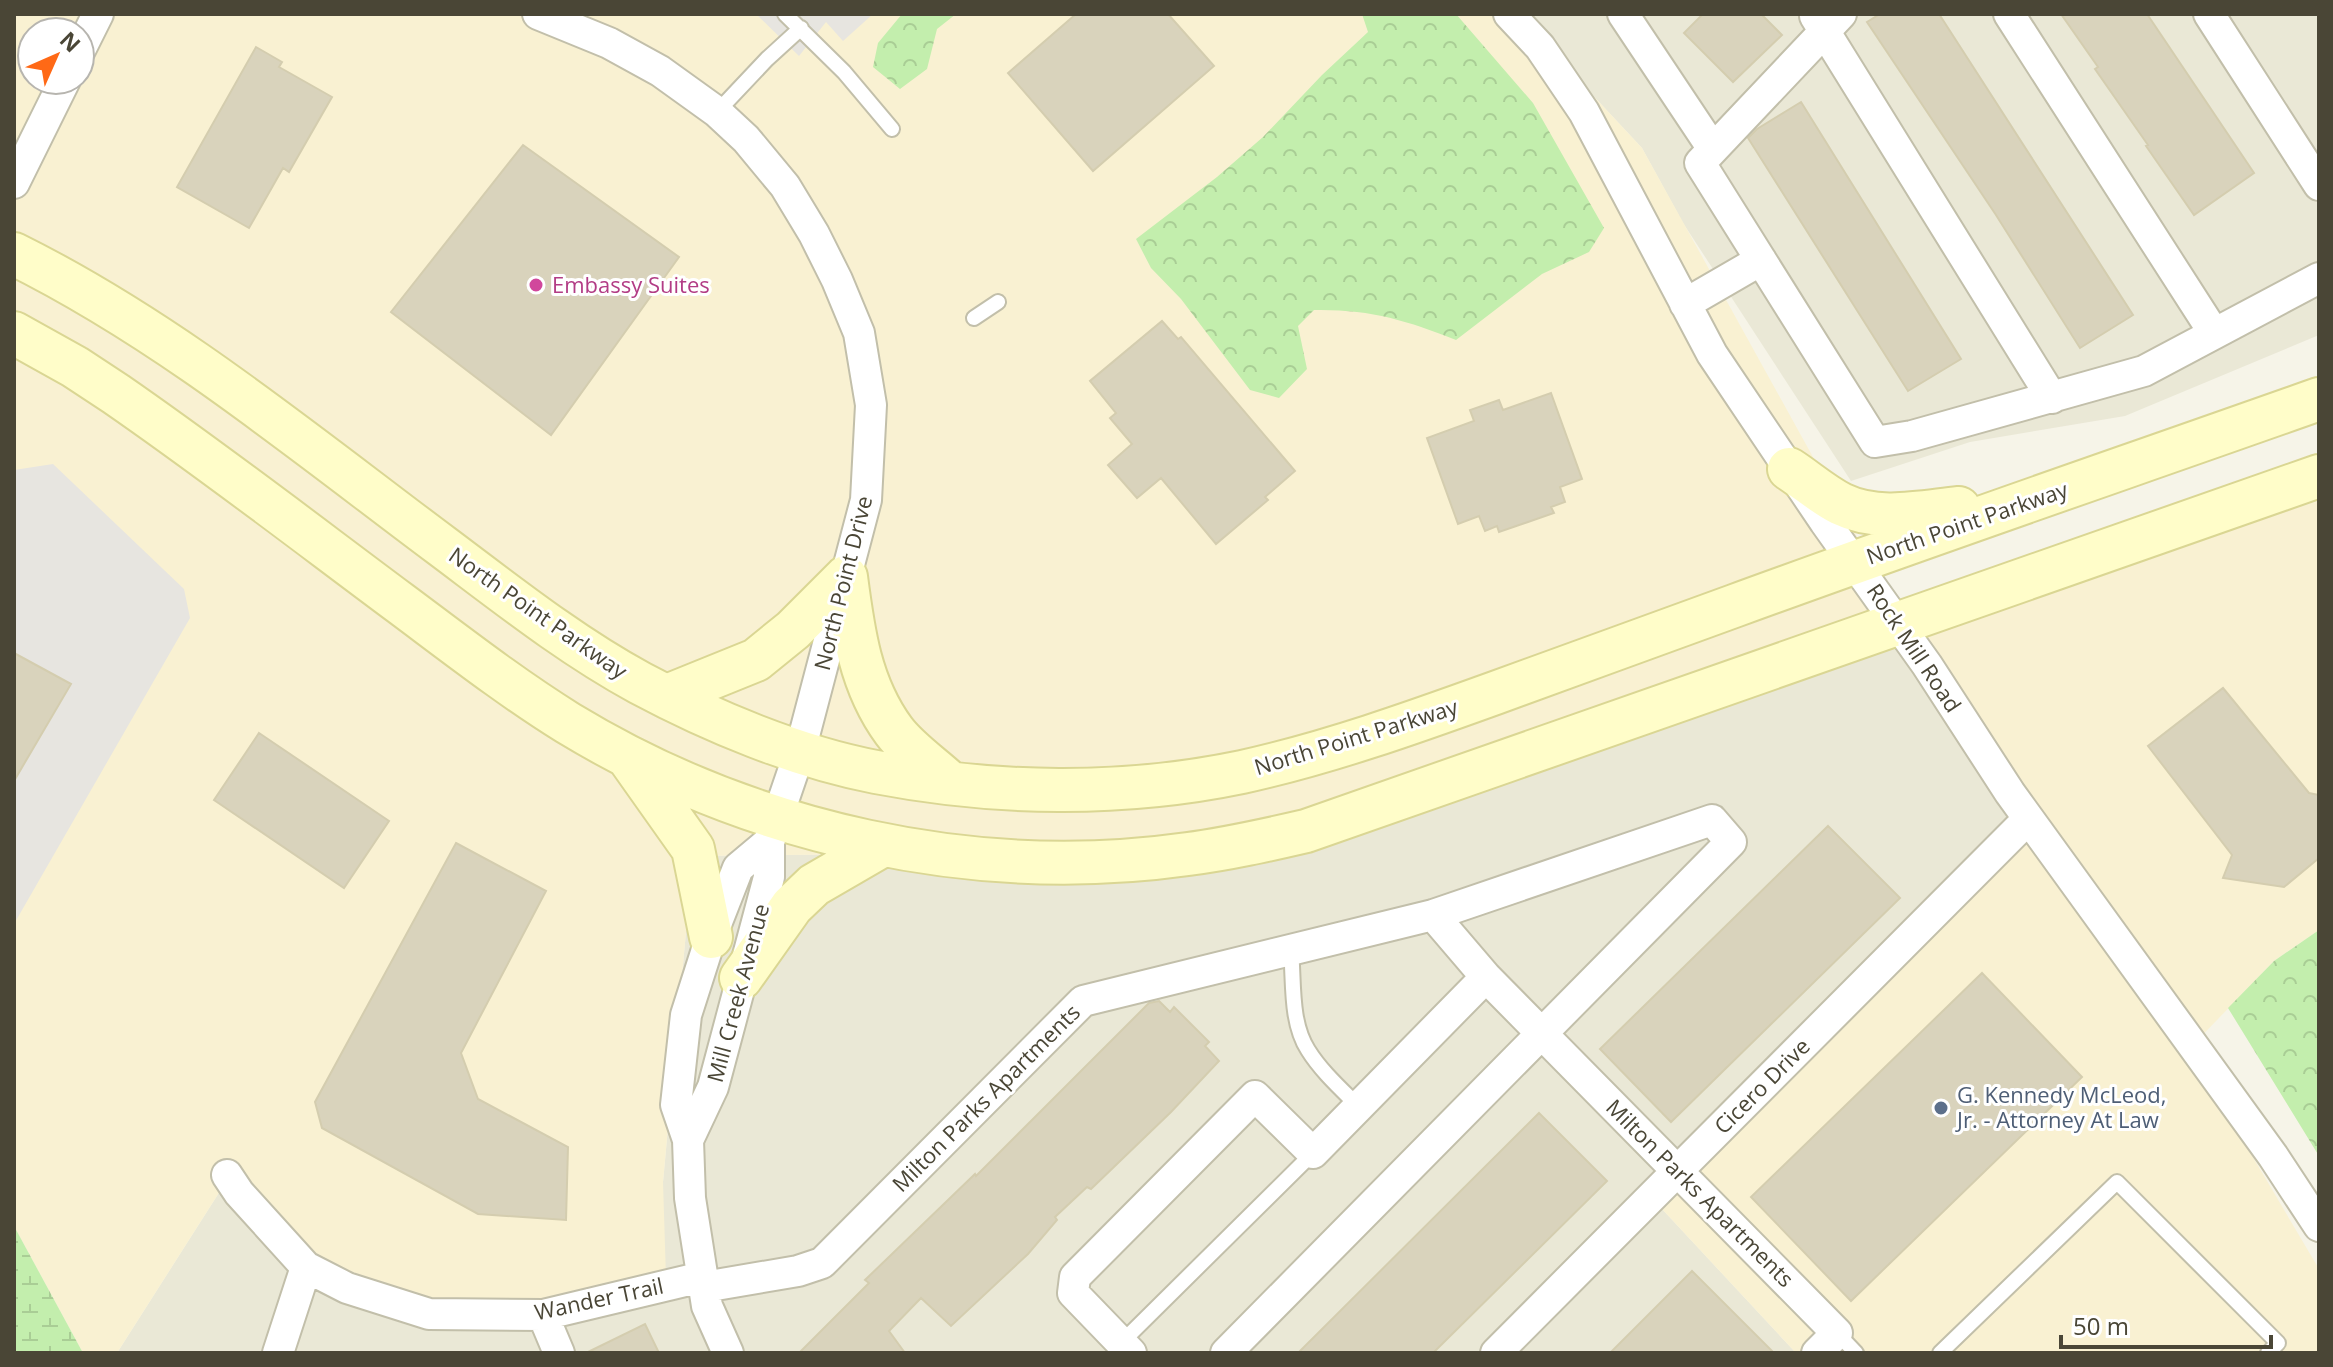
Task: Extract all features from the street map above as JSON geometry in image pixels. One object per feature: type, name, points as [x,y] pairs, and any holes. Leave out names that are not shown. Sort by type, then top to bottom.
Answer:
[{"type":"street","name":"North Point Drive","points":[[538,14],[609,43],[660,71],[717,112],[746,139],[785,186],[814,234],[859,333],[871,405],[866,500],[800,751],[773,830]]},
{"type":"street","name":"Rock Mill Road","points":[[1509,14],[1540,47],[1584,112],[1712,354],[2028,819],[2273,1156],[2319,1226]]},
{"type":"street","points":[[1623,14],[1713,149]]},
{"type":"street","points":[[2009,14],[2214,333]]},
{"type":"street","points":[[2209,14],[2319,185]]},
{"type":"street","points":[[2052,398],[1827,20],[1700,163],[1875,442],[1912,436],[2052,398],[2144,371],[2319,278]]},
{"type":"street","points":[[14,183],[57,96]]},
{"type":"street","name":"North Point Parkway","points":[[14,254],[127,316],[257,408],[563,635],[604,662],[667,696],[800,751],[873,771],[949,782],[1061,790],[1146,786],[1236,773],[1289,761],[1457,707],[1855,562],[2319,399]]},
{"type":"street","points":[[1685,304],[1761,260]]},
{"type":"street","points":[[14,333],[116,394],[520,690],[568,723],[627,756],[707,793],[773,830],[965,856],[1073,861],[1186,855],[1306,831],[2319,476]]},
{"type":"street","points":[[1789,469],[1840,504],[1864,512],[1893,515],[2027,502]]},
{"type":"street","points":[[667,696],[756,660],[793,630],[846,577]]},
{"type":"street","points":[[846,577],[854,644],[878,705],[896,733],[949,782]]},
{"type":"street","points":[[627,756],[693,849],[711,937]]},
{"type":"street","name":"Cicero Drive","points":[[1496,1353],[2028,819]]},
{"type":"street","name":"Milton Parks Apartments","points":[[703,1282],[798,1271],[822,1263],[1083,1001],[1433,915],[1712,820],[1731,842],[1226,1353]]},
{"type":"street","name":"Mill Creek Avenue","points":[[728,1353],[707,1306],[690,1198],[688,1140],[676,1105],[686,1015],[711,937],[738,868],[773,830]]},
{"type":"street","name":"Mill Creek Avenue","points":[[688,1140],[713,1087],[769,877],[773,830]]},
{"type":"street","points":[[741,978],[792,906],[814,885],[883,845]]},
{"type":"street","name":"Milton Parks Apartments","points":[[1433,915],[1486,977],[1678,1171],[1837,1346]]},
{"type":"street","points":[[1126,1348],[1073,1293],[1075,1277],[1255,1096],[1313,1153],[1486,977]]},
{"type":"street","points":[[227,1175],[239,1193],[306,1267],[278,1353]]},
{"type":"street","name":"Wander Trail","points":[[306,1267],[347,1288],[429,1314],[543,1315],[703,1282]]},
{"type":"street","points":[[543,1315],[559,1353]]},
{"type":"lane","points":[[785,14],[844,72],[892,129]]},
{"type":"lane","points":[[717,112],[801,28]]},
{"type":"lane","points":[[974,318],[998,302]]},
{"type":"lane","points":[[1291,950],[1296,1016],[1306,1047],[1326,1074],[1358,1106]]},
{"type":"lane","points":[[1126,1348],[1313,1153]]},
{"type":"lane","points":[[1940,1353],[2117,1182],[2278,1343],[2268,1353]]},
{"type":"shaded area","points":[[14,14],[1517,14],[1642,148],[1907,627],[1257,850],[693,856],[663,1182],[666,1278],[510,1327],[347,1305],[222,1188],[117,1353],[83,1353],[14,1226]]},
{"type":"shaded area","points":[[756,14],[873,14],[843,41],[826,22],[799,56]]},
{"type":"shaded area","points":[[1517,14],[2319,14],[2319,335],[2125,416],[1970,442],[1851,481],[1683,223],[1642,148]]},
{"type":"shaded area","points":[[53,464],[184,589],[190,618],[14,924],[14,470]]},
{"type":"shaded area","points":[[2319,501],[2319,930],[2274,961],[2189,1049],[2319,1269],[2319,1353],[1796,1353],[1649,1195],[2031,812],[1907,627],[2017,589]]},
{"type":"shaded area","points":[[1907,627],[2031,812],[1649,1195],[1796,1353],[117,1353],[222,1188],[663,1280],[663,1182],[693,856],[1257,850]]},
{"type":"green space","points":[[902,14],[956,14],[937,29],[927,69],[900,89],[873,67],[878,43]]},
{"type":"green space","points":[[1362,14],[1456,14],[1533,103],[1604,228],[1589,252],[1542,274],[1456,340],[1387,317],[1352,311],[1314,310],[1298,326],[1307,369],[1279,398],[1250,390],[1181,299],[1151,268],[1136,239],[1263,137],[1368,32]]},
{"type":"green space","points":[[2319,930],[2319,1156],[2228,1008],[2274,961]]},
{"type":"green space","points":[[14,1226],[83,1353],[14,1353]]},
{"type":"building","points":[[1076,14],[1168,14],[1214,66],[1093,171],[1008,73]]},
{"type":"building","points":[[1703,14],[1761,14],[1782,35],[1733,82],[1684,33]]},
{"type":"building","points":[[1880,14],[1939,14],[2133,315],[2080,348],[1996,215],[1867,22]]},
{"type":"building","points":[[2061,14],[2147,14],[2254,173],[2194,215]]},
{"type":"building","points":[[256,47],[282,62],[279,67],[332,97],[289,172],[283,168],[249,228],[177,187]]},
{"type":"building","points":[[1801,102],[1961,359],[1908,391],[1748,138]]},
{"type":"building","name":"Embassy Suites","points":[[523,145],[679,257],[551,435],[391,312]]},
{"type":"building","points":[[1162,321],[1178,339],[1181,337],[1295,471],[1265,497],[1268,500],[1216,544],[1161,478],[1137,498],[1108,465],[1132,444],[1110,418],[1116,413],[1090,381]]},
{"type":"building","points":[[1551,393],[1582,479],[1560,487],[1565,502],[1551,507],[1554,513],[1499,532],[1497,526],[1485,531],[1479,516],[1458,524],[1427,438],[1474,421],[1470,410],[1499,400],[1503,410]]},
{"type":"building","points":[[14,653],[71,684],[14,781]]},
{"type":"building","points":[[2223,688],[2309,793],[2319,795],[2319,858],[2284,887],[2223,878],[2232,855],[2148,746]]},
{"type":"building","points":[[259,733],[389,821],[344,888],[214,800]]},
{"type":"building","points":[[1828,826],[1900,898],[1671,1122],[1600,1049]]},
{"type":"building","points":[[456,843],[546,891],[461,1053],[478,1099],[568,1147],[566,1220],[478,1214],[322,1128],[315,1102]]},
{"type":"building","points":[[1982,973],[2082,1077],[1851,1301],[1751,1197]]},
{"type":"building","points":[[1159,1001],[1170,1012],[1174,1007],[1209,1042],[1205,1046],[1219,1061],[1091,1189],[1087,1187],[1055,1217],[1057,1220],[1028,1254],[951,1326],[921,1298],[889,1331],[905,1353],[799,1353],[869,1283],[865,1280],[976,1176],[1149,1003]]},
{"type":"building","points":[[1539,1113],[1607,1181],[1433,1353],[1298,1353]]},
{"type":"building","points":[[1692,1271],[1774,1353],[1610,1353]]},
{"type":"building","points":[[645,1324],[659,1353],[586,1353]]},
{"type":"place","name":"Embassy Suites","points":[[536,285]]},
{"type":"place","name":"G. Kennedy McLeod, Jr. - Attorney At Law","points":[[1941,1108]]}]
